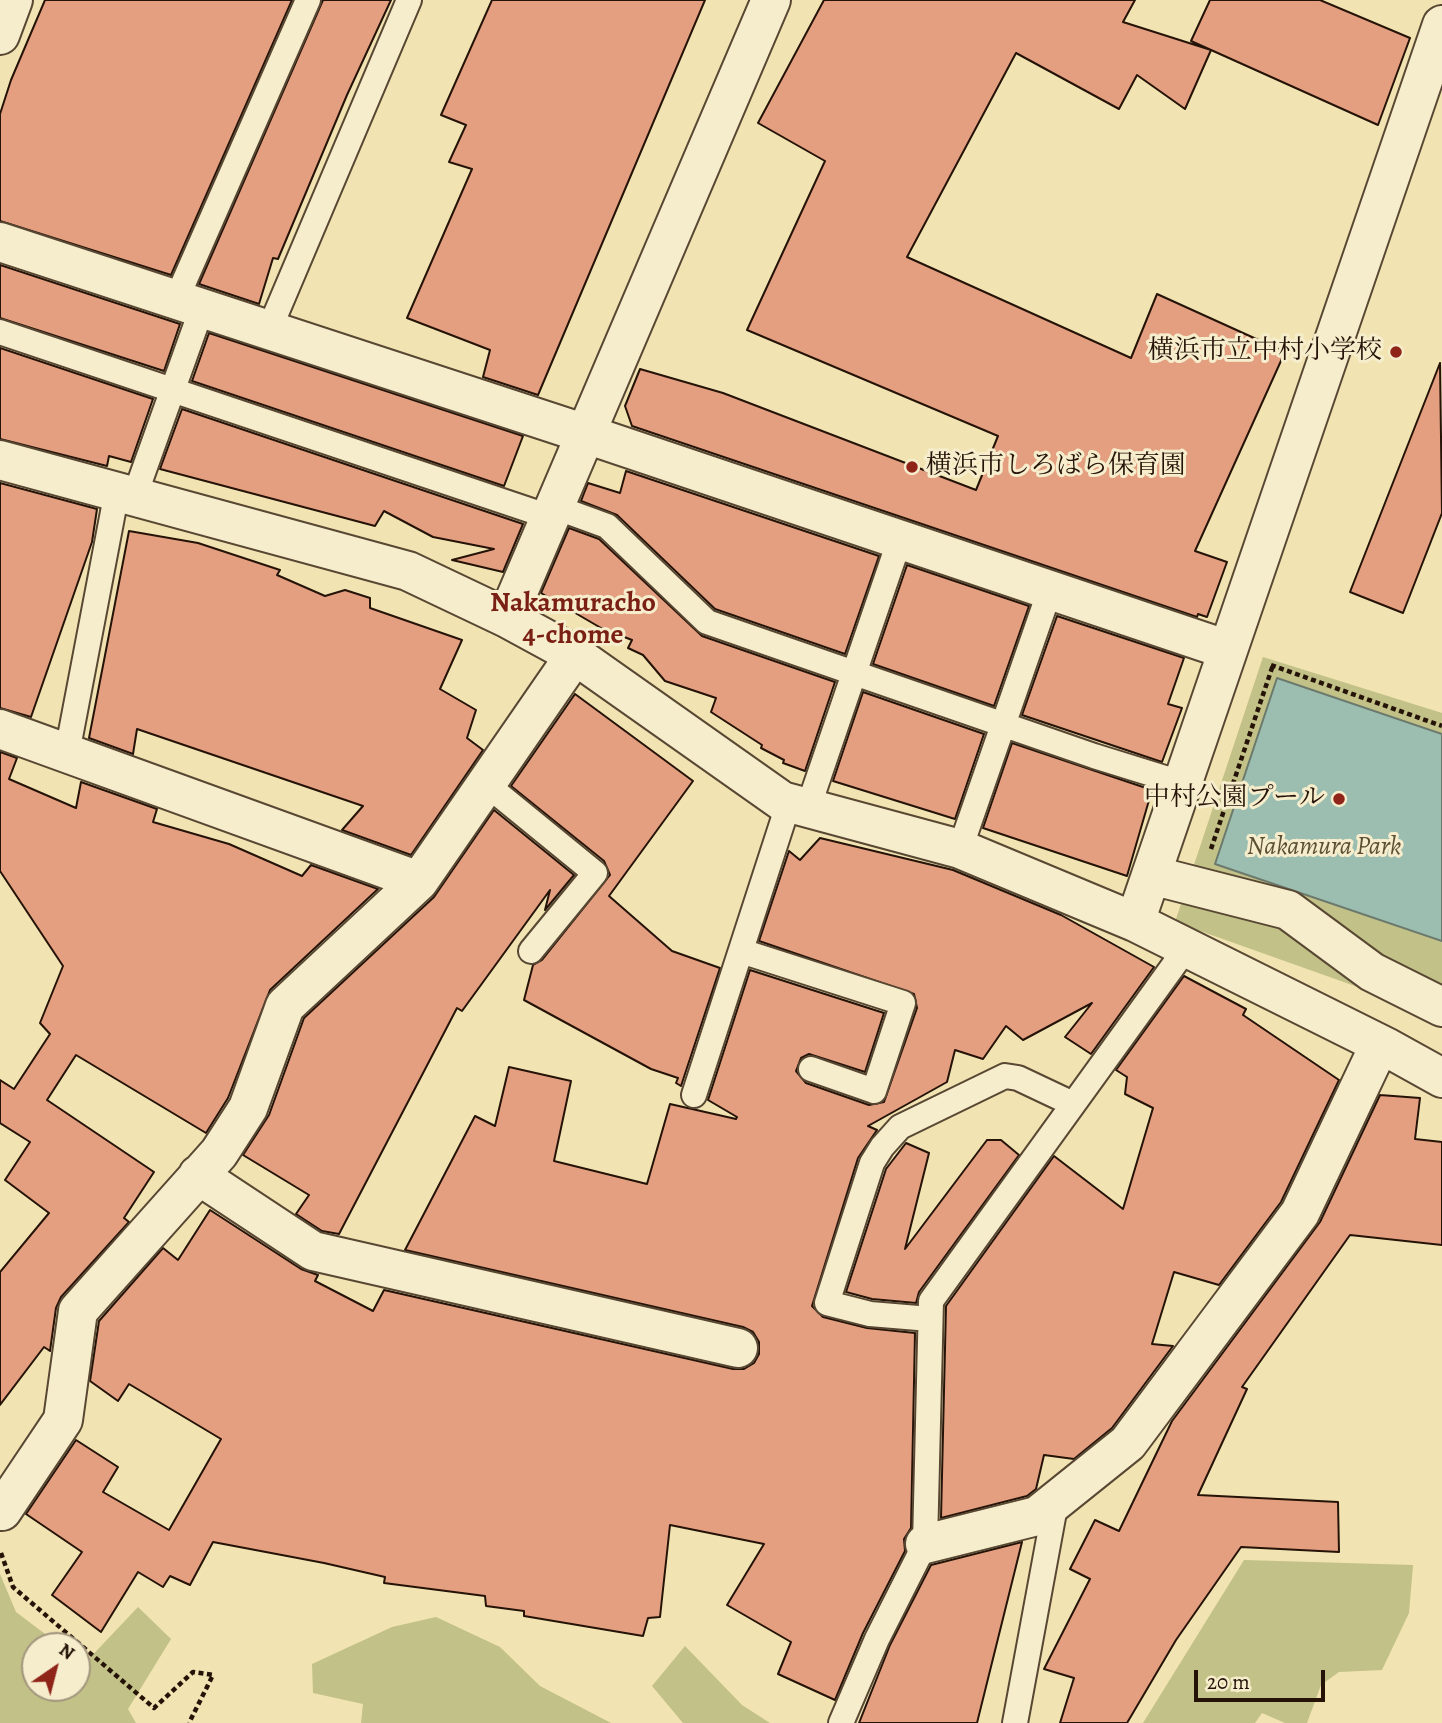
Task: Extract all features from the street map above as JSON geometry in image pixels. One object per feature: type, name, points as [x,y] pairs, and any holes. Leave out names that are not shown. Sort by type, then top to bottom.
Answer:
[{"type":"street","points":[[0,35],[13,0]]},
{"type":"street","points":[[508,618],[771,0]]},
{"type":"street","points":[[1135,922],[1442,25]]},
{"type":"street","points":[[0,242],[586,434],[1228,650]]},
{"type":"street","points":[[0,460],[408,571],[508,618],[575,655],[782,801],[960,849],[1135,922],[1380,1044],[1442,1078]]},
{"type":"street","points":[[2,1511],[64,1420],[78,1311],[219,1153],[248,1108],[285,1006],[419,881],[575,655]]},
{"type":"street","points":[[0,729],[419,881]]},
{"type":"street","points":[[1151,875],[1288,910],[1372,972],[1442,1007]]},
{"type":"street","points":[[925,1544],[1037,1516],[1128,1443],[1300,1213],[1380,1044]]},
{"type":"street","points":[[198,1175],[313,1251],[738,1348]]},
{"type":"lane","points":[[67,753],[126,493],[172,391],[189,304],[309,0]]},
{"type":"lane","points":[[269,330],[409,0]]},
{"type":"lane","points":[[0,332],[172,391],[553,512],[607,526],[707,622],[1181,783]]},
{"type":"lane","points":[[694,1096],[741,951],[854,674],[900,539]]},
{"type":"lane","points":[[960,849],[1050,590]]},
{"type":"lane","points":[[486,784],[595,873],[531,951]]},
{"type":"lane","points":[[841,1723],[877,1639],[925,1544],[931,1301],[1187,947]]},
{"type":"lane","points":[[741,951],[903,1003],[874,1091],[811,1069]]},
{"type":"lane","points":[[930,1319],[870,1314],[827,1303],[877,1155],[900,1127],[1005,1076],[1018,1078],[1073,1104]]},
{"type":"lane","points":[[1015,1723],[1056,1501]]},
{"type":"path","points":[[1228,650],[1442,726]]},
{"type":"path","points":[[1199,886],[1273,666]]},
{"type":"path","points":[[0,1551],[13,1587],[154,1708],[193,1672],[213,1675],[188,1723]]},
{"type":"green space","name":"中村公園プール","points":[[1263,657],[1442,713],[1442,1027],[1383,996],[1175,922]]},
{"type":"green space","points":[[1244,1560],[1413,1565],[1409,1613],[1382,1670],[1339,1672],[1321,1685],[1307,1723],[1285,1723],[1262,1713],[1255,1723],[1143,1723]]},
{"type":"green space","points":[[0,1574],[16,1612],[42,1632],[21,1632],[21,1702],[91,1702],[91,1657],[138,1607],[171,1639],[128,1709],[136,1723],[0,1723]]},
{"type":"green space","points":[[436,1617],[500,1647],[540,1686],[611,1723],[361,1723],[363,1704],[313,1693],[312,1664],[392,1627]]},
{"type":"green space","points":[[685,1646],[742,1705],[770,1723],[683,1723],[652,1686]]},
{"type":"shaded area","name":"中村公園プール","points":[[1277,678],[1442,734],[1442,941],[1215,864]]},
{"type":"building","points":[[45,0],[292,0],[171,275],[0,221],[0,114],[11,80]]},
{"type":"building","points":[[323,0],[391,0],[347,95],[278,259],[273,258],[259,304],[199,284]]},
{"type":"building","points":[[492,0],[705,0],[538,395],[483,377],[490,350],[407,318],[472,169],[449,162],[466,125],[441,115]]},
{"type":"building","points":[[824,0],[1135,0],[1123,22],[1211,50],[1185,109],[1137,75],[1119,109],[1016,53],[907,257],[1131,358],[1157,294],[1285,352],[1195,551],[1227,562],[1207,617],[1198,614],[1197,617],[632,426],[625,406],[640,369],[723,393],[976,490],[998,436],[747,330],[825,161],[758,123]]},
{"type":"building","points":[[1210,0],[1320,0],[1410,38],[1378,125],[1191,41]]},
{"type":"building","points":[[0,265],[180,324],[164,371],[0,318]]},
{"type":"building","points":[[209,333],[523,436],[504,486],[192,381]]},
{"type":"building","points":[[0,348],[153,399],[131,462],[109,456],[107,466],[0,439]]},
{"type":"building","points":[[1440,363],[1442,513],[1403,613],[1350,592]]},
{"type":"building","points":[[182,409],[523,524],[503,572],[452,560],[494,549],[433,537],[384,511],[375,526],[160,469]]},
{"type":"building","points":[[626,471],[879,556],[845,654],[715,609],[617,515],[581,501],[588,483],[620,493]]},
{"type":"building","points":[[0,483],[97,509],[92,542],[31,717],[0,708]]},
{"type":"building","points":[[569,528],[599,539],[702,636],[835,682],[805,771],[783,763],[784,760],[761,748],[762,745],[711,712],[716,698],[665,681],[643,655],[628,648],[632,640],[601,628],[541,593]]},
{"type":"building","points":[[129,531],[198,543],[280,570],[277,575],[325,596],[345,590],[370,598],[370,608],[462,640],[440,689],[476,710],[467,738],[483,750],[411,855],[342,830],[363,806],[137,729],[133,754],[89,738]]},
{"type":"building","points":[[907,565],[1029,606],[994,706],[873,664]]},
{"type":"building","points":[[1057,616],[1184,658],[1168,704],[1182,708],[1162,762],[1022,715]]},
{"type":"building","points":[[863,692],[984,734],[955,819],[833,781]]},
{"type":"building","points":[[575,694],[693,781],[609,896],[672,951],[720,968],[681,1086],[676,1083],[678,1078],[651,1069],[524,1000],[533,965],[542,960],[610,875],[604,861],[511,786]]},
{"type":"building","points":[[1012,743],[1152,790],[1127,876],[983,828]]},
{"type":"building","points":[[0,752],[17,758],[9,779],[76,808],[81,782],[157,809],[153,822],[229,844],[302,876],[311,865],[378,889],[270,990],[228,1098],[206,1133],[76,1055],[47,1100],[154,1172],[124,1218],[129,1222],[61,1297],[56,1308],[50,1351],[44,1347],[0,1405],[0,1272],[49,1213],[5,1180],[30,1142],[0,1123],[0,1080],[14,1089],[50,1034],[40,1023],[63,966],[0,871]]},
{"type":"building","points":[[494,810],[574,875],[545,910],[550,890],[462,1011],[457,1008],[339,1234],[322,1231],[296,1214],[309,1195],[243,1155],[269,1115],[304,1018],[434,897]]},
{"type":"building","points":[[820,838],[953,870],[1061,915],[1154,967],[1091,1054],[1065,1037],[1092,1003],[1023,1040],[1006,1026],[983,1059],[955,1050],[947,1082],[868,1126],[877,1130],[858,1158],[812,1306],[823,1317],[867,1328],[915,1333],[911,1528],[904,1539],[905,1551],[863,1633],[835,1700],[778,1674],[791,1642],[727,1605],[764,1544],[670,1525],[660,1617],[648,1618],[643,1636],[524,1616],[524,1611],[486,1606],[485,1596],[384,1583],[385,1577],[213,1542],[190,1585],[170,1576],[163,1587],[138,1572],[101,1632],[52,1595],[82,1552],[26,1514],[76,1440],[118,1467],[103,1492],[169,1530],[221,1439],[129,1384],[118,1401],[90,1381],[99,1321],[163,1248],[178,1260],[210,1210],[301,1269],[318,1275],[315,1281],[373,1311],[384,1290],[733,1369],[744,1369],[754,1363],[759,1354],[759,1342],[753,1332],[743,1327],[405,1250],[475,1116],[495,1126],[509,1067],[571,1081],[554,1161],[647,1184],[670,1104],[736,1119],[737,1117],[708,1100],[750,970],[884,1013],[865,1072],[809,1054],[801,1058],[796,1071],[806,1083],[869,1105],[884,1102],[917,1008],[914,994],[759,941],[789,851],[800,860]]},
{"type":"building","points":[[1184,976],[1246,1009],[1243,1015],[1339,1080],[1281,1202],[1219,1285],[1174,1272],[1152,1344],[1173,1346],[1112,1428],[1074,1459],[1044,1455],[1036,1489],[1027,1496],[941,1518],[946,1306],[1054,1156],[1123,1209],[1153,1108],[1125,1094],[1127,1077],[1116,1070]]},
{"type":"building","points":[[1380,1095],[1420,1098],[1415,1139],[1442,1142],[1442,1245],[1350,1235],[1242,1387],[1247,1389],[1198,1495],[1338,1502],[1339,1552],[1241,1547],[1176,1640],[1127,1723],[1060,1723],[1074,1678],[1044,1669],[1090,1579],[1070,1569],[1095,1520],[1119,1531],[1172,1421],[1320,1222]]},
{"type":"building","points":[[987,1140],[1001,1140],[1019,1155],[919,1292],[916,1303],[872,1299],[846,1292],[886,1169],[906,1143],[929,1153],[905,1249]]},
{"type":"building","points":[[1022,1542],[977,1723],[859,1723],[890,1645],[931,1565]]},
{"type":"place","name":"横浜市立中村小学校","points":[[1396,352]]},
{"type":"place","name":"横浜市しろばら保育園","points":[[912,467]]},
{"type":"place","name":"中村公園プール","points":[[1339,799]]},
{"type":"district","name":"Nakamuracho 4-chome","points":[[573,620]]},
{"type":"park label","name":"Nakamura Park","points":[[1324,848]]}]
